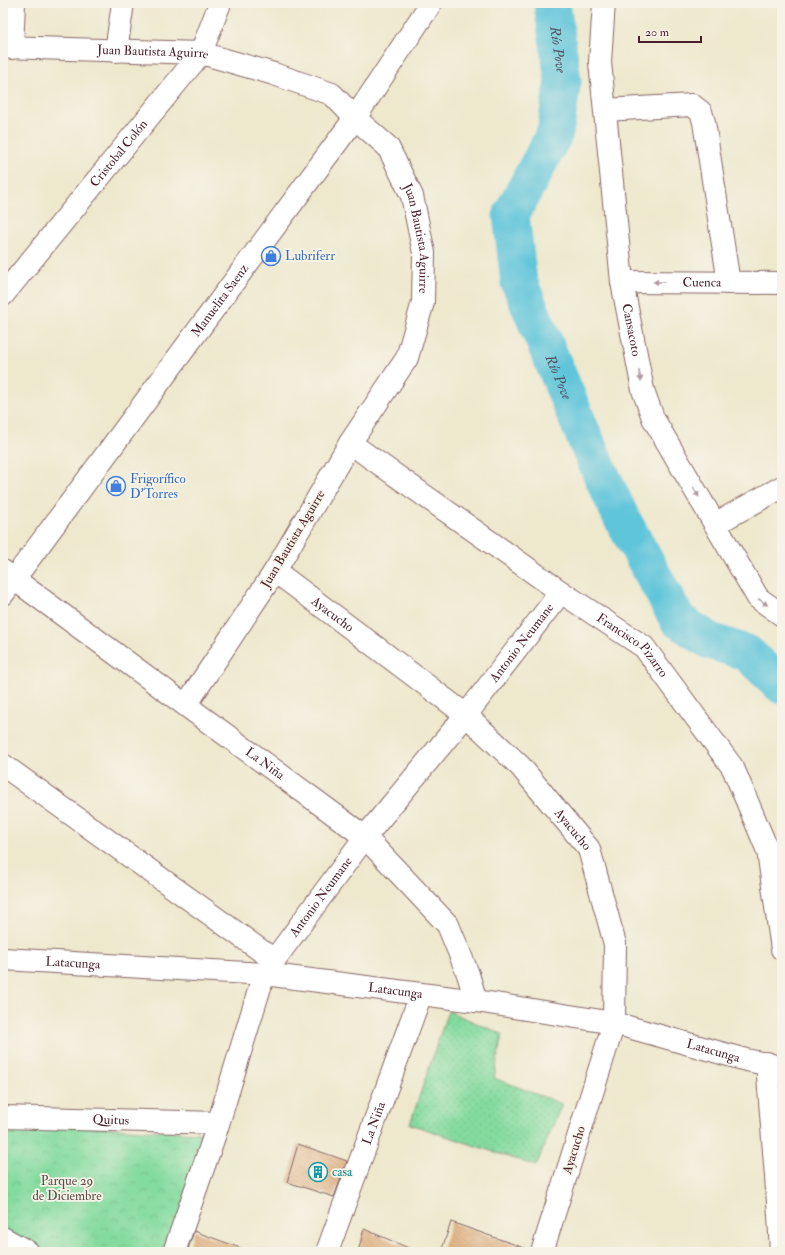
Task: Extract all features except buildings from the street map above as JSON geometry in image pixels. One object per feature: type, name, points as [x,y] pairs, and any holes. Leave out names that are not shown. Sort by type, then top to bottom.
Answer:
[{"type":"street","points":[[8,48],[14,3]]},
{"type":"street","points":[[116,51],[124,3]]},
{"type":"street","name":"Cristobal Colón","points":[[3,294],[201,53],[220,3]]},
{"type":"street","name":"Manuelita Saenz","points":[[7,581],[355,118],[431,3]]},
{"type":"street","name":"Cansacoto","points":[[604,3],[600,62],[622,282],[643,390],[653,418],[758,598],[782,614]]},
{"type":"street","name":"Juan Bautista Aguirre","points":[[8,48],[201,53],[274,74],[332,94],[355,118],[388,147],[412,196],[424,253],[423,302],[407,358],[350,443],[275,571],[186,705]]},
{"type":"street","points":[[605,110],[692,105],[701,112],[704,122],[729,282]]},
{"type":"street","name":"Cuenca","points":[[622,282],[782,283]]},
{"type":"street","name":"Francisco Pizarro","points":[[350,443],[561,592],[644,647],[733,768],[768,852],[782,949]]},
{"type":"street","points":[[715,524],[782,487]]},
{"type":"street","name":"Ayacucho","points":[[275,571],[466,715],[520,766],[589,849],[615,944],[614,1023],[542,1252]]},
{"type":"street","name":"La Niña","points":[[7,581],[186,705],[365,837],[448,926],[468,974],[476,1001]]},
{"type":"street","name":"Antonio Neumane","points":[[174,1252],[269,967],[365,837],[466,715],[561,592]]},
{"type":"street","points":[[3,765],[269,967]]},
{"type":"street","name":"Latacunga","points":[[3,959],[269,967],[421,994],[476,1001],[614,1023],[746,1060],[774,1065]]},
{"type":"street","name":"La Niña","points":[[326,1252],[421,994]]},
{"type":"street","points":[[774,1065],[781,1252]]},
{"type":"street","name":"Quitus","points":[[3,1117],[218,1123]]},
{"type":"street","points":[[3,1238],[28,1252]]},
{"type":"green space","points":[[448,1011],[502,1034],[494,1078],[562,1104],[536,1166],[410,1124]]},
{"type":"green space","name":"Parque 29 de Diciembre","points":[[3,1122],[215,1134],[174,1252],[28,1252],[3,1238]]},
{"type":"waterway","name":"Río Pove","points":[[552,3],[563,81],[555,133],[511,215],[519,282],[589,448],[621,517],[678,620],[710,641],[747,653],[782,686]]},
{"type":"place","name":"Lubriferr","points":[[271,256]]},
{"type":"place","name":"Frigorífico D'Torres","points":[[116,486]]},
{"type":"place","name":"casa","points":[[318,1172]]}]
